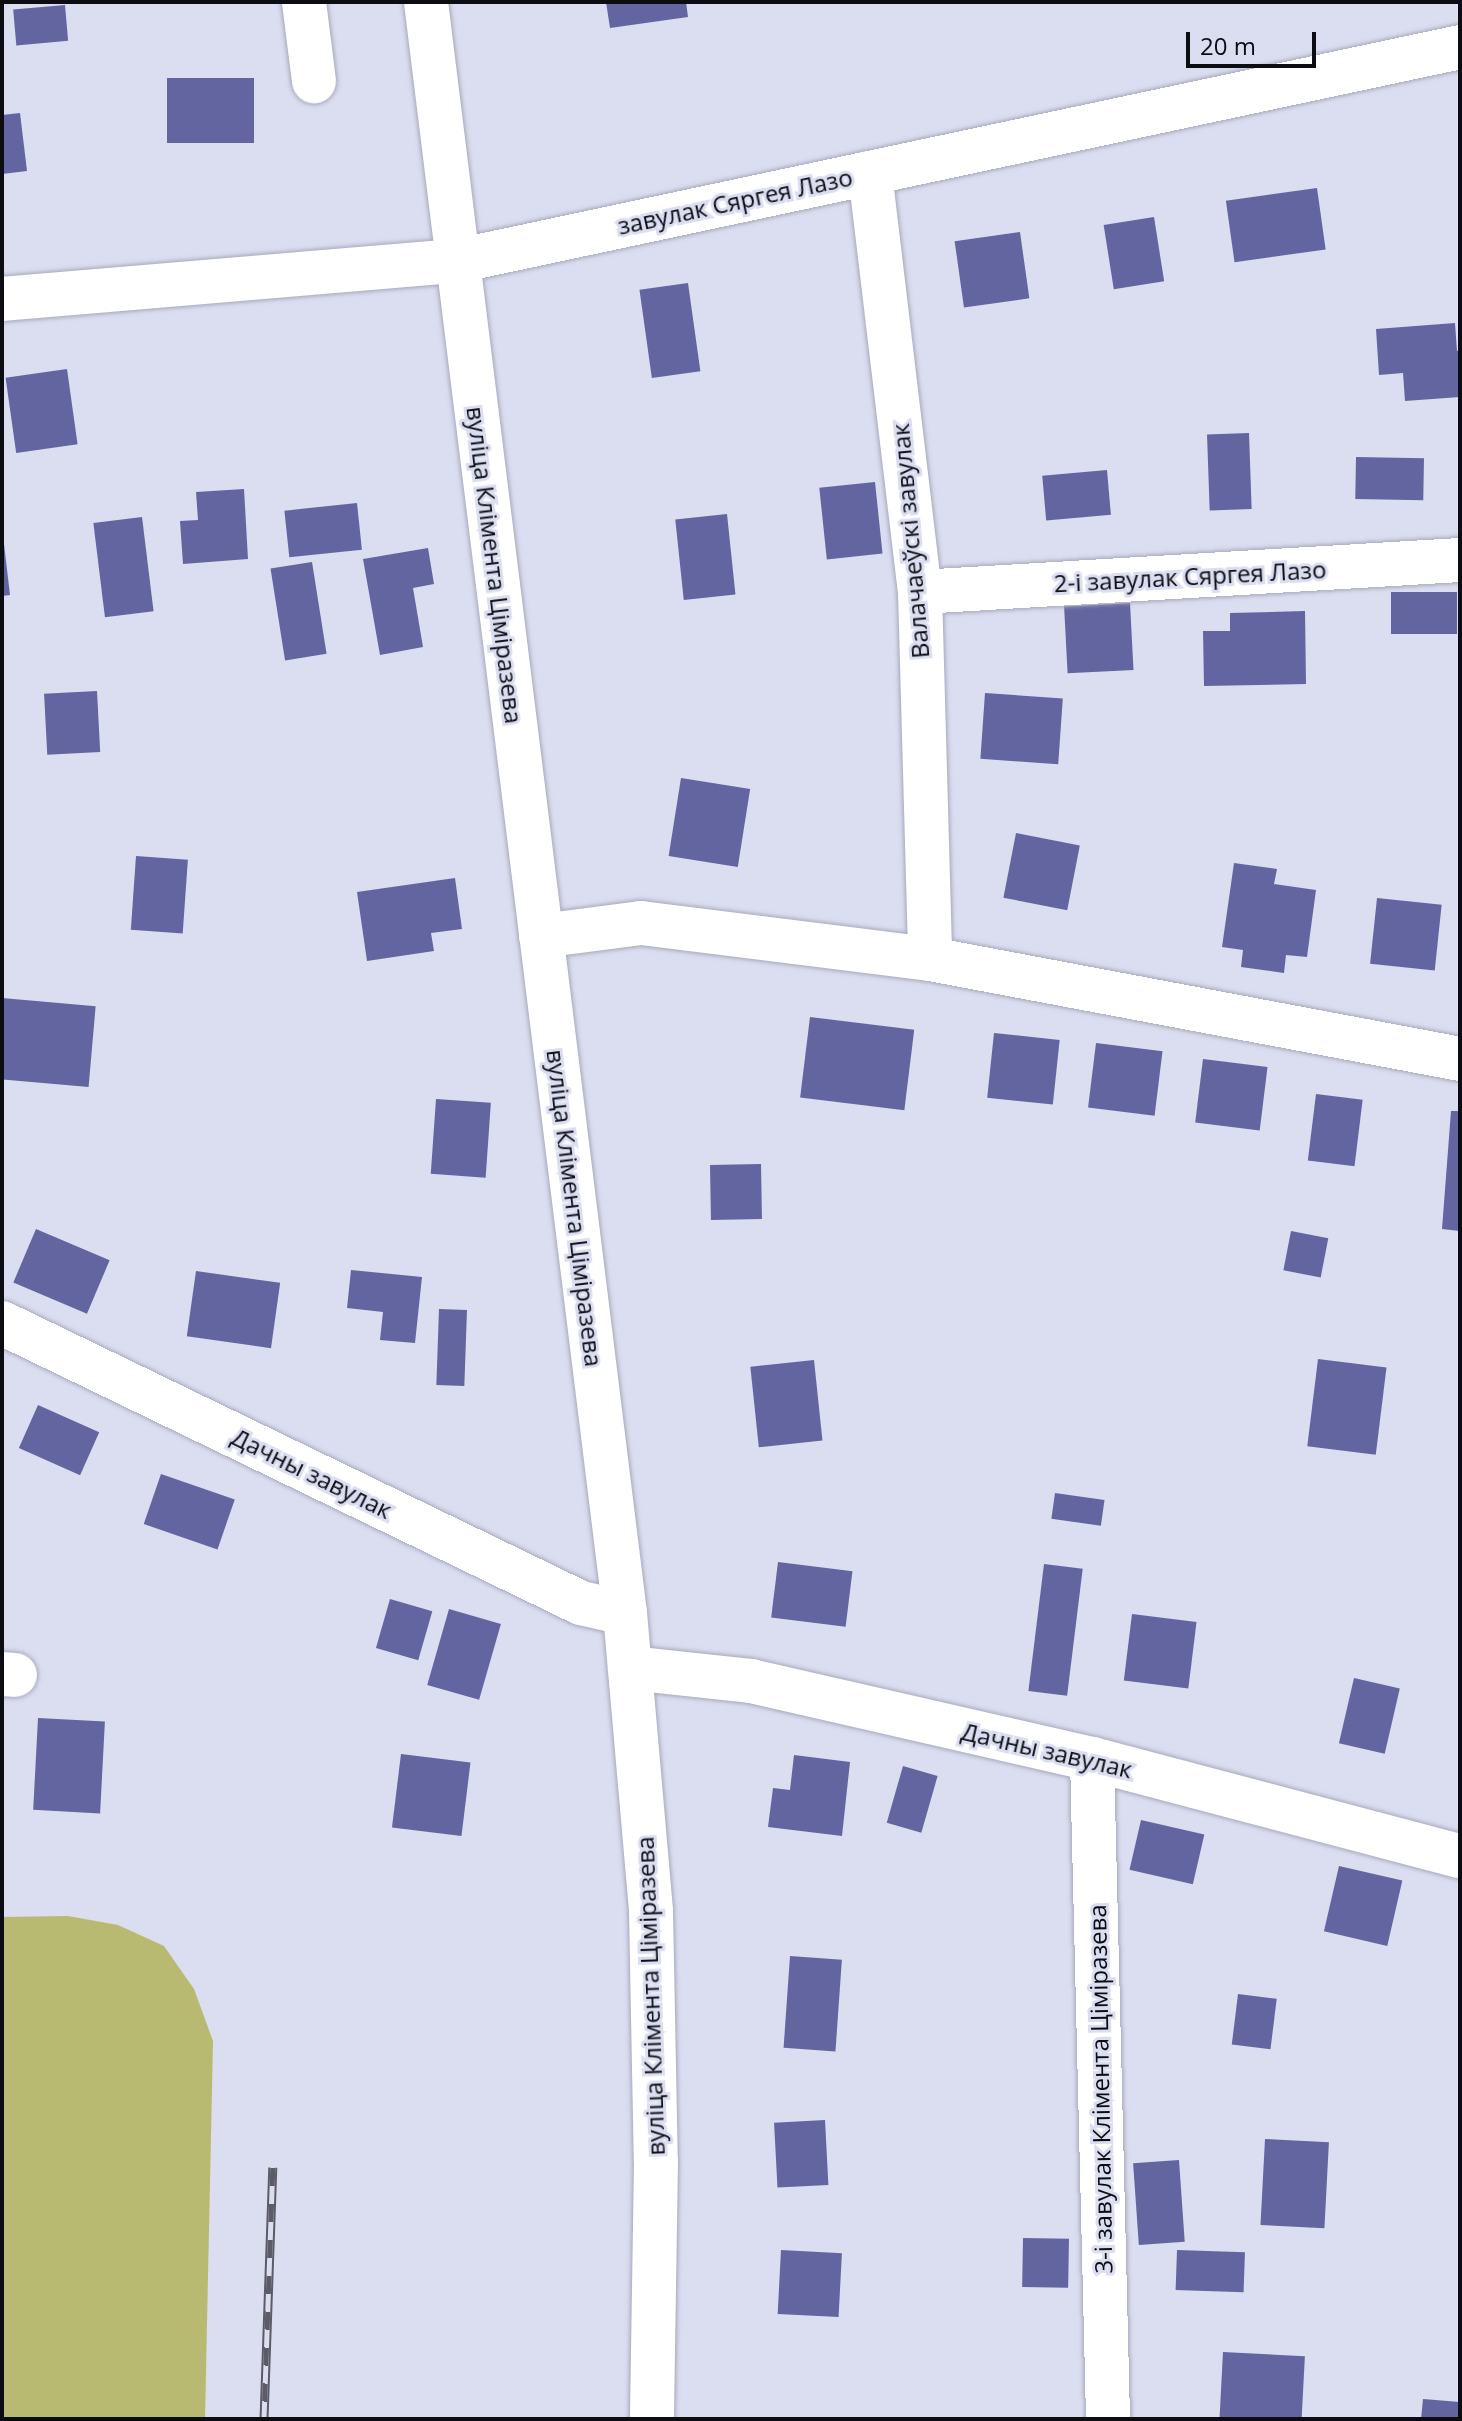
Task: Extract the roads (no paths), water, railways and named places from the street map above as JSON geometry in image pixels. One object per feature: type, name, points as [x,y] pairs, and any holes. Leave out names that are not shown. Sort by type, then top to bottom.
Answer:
[{"type":"street","points":[[304,2],[314,81]]},
{"type":"street","name":"вуліца Клімента Ціміразева","points":[[426,2],[625,1613],[651,1911],[656,2161],[652,2419]]},
{"type":"street","name":"завулак Сяргея Лазо","points":[[2,299],[457,261],[1460,47]]},
{"type":"street","name":"Валачаеўскі завулак","points":[[870,173],[920,592],[930,959]]},
{"type":"street","name":"2-і завулак Сяргея Лазо","points":[[920,592],[1460,560]]},
{"type":"street","points":[[541,936],[641,923],[930,959],[1460,1059]]},
{"type":"street","name":"Дачны завулак","points":[[2,1323],[581,1603],[625,1613]]},
{"type":"street","name":"Дачны завулак","points":[[630,1668],[751,1681],[1092,1759],[1460,1856]]},
{"type":"street","name":"3-і завулак Клімента Ціміразева","points":[[1092,1759],[1108,2419]]},
{"type":"railway","points":[[264,2419],[273,2167]]}]
